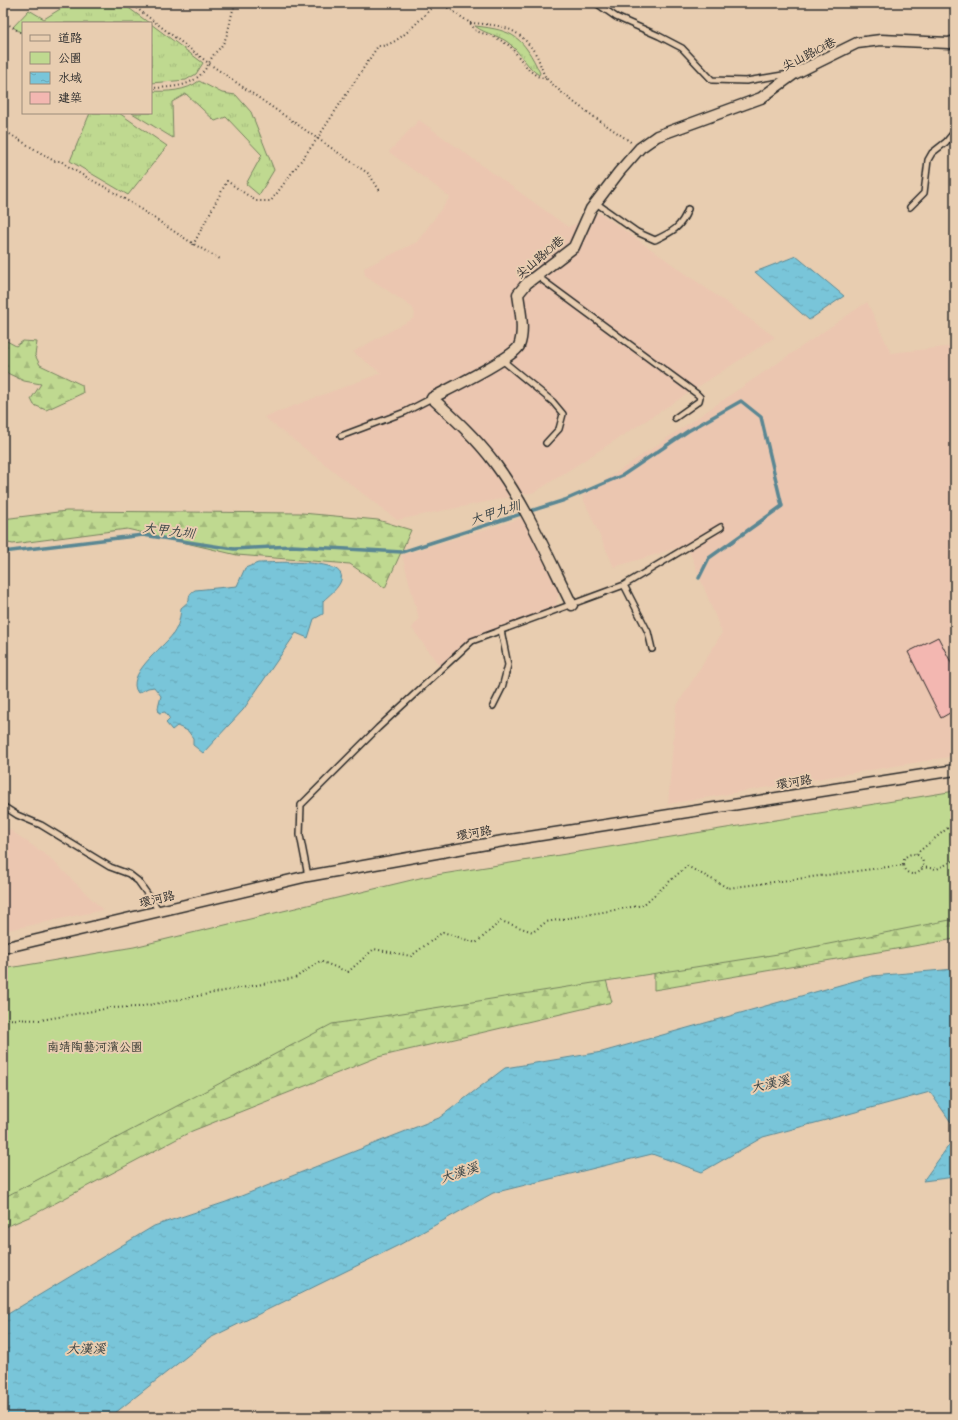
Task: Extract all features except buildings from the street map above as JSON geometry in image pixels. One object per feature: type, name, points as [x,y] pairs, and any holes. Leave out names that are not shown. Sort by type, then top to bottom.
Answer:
[{"type":"street","name":"尖山路101巷","points":[[432,398],[502,360],[518,347],[522,333],[518,294],[527,283],[574,247],[596,203],[619,172],[640,148],[657,136],[761,98],[794,74],[857,43],[882,40],[949,44],[955,40]]},
{"type":"street","points":[[432,398],[473,436],[494,463],[525,513],[572,605]]},
{"type":"street","name":"環河路","points":[[3,948],[308,876],[503,840],[955,770]]},
{"type":"lane","points":[[596,3],[616,17],[660,36],[682,48],[712,80],[746,81],[794,74]]},
{"type":"lane","points":[[910,207],[924,193],[928,160],[955,131]]},
{"type":"lane","points":[[596,203],[637,232],[655,240],[671,233],[684,221],[688,209]]},
{"type":"lane","points":[[537,276],[700,397],[699,401],[675,418]]},
{"type":"lane","points":[[502,360],[553,402],[563,414],[558,429],[546,443]]},
{"type":"lane","points":[[341,436],[405,412],[432,398]]},
{"type":"lane","points":[[308,876],[300,835],[301,805],[378,728],[472,641],[624,585],[721,527]]},
{"type":"lane","points":[[624,585],[648,632],[652,649]]},
{"type":"lane","points":[[493,706],[502,688],[508,665],[502,630]]},
{"type":"lane","points":[[3,806],[17,815],[41,825],[110,867],[129,874],[138,881],[160,912]]},
{"type":"path","points":[[130,3],[210,65],[369,174],[380,191]]},
{"type":"path","points":[[152,88],[167,88],[200,78],[210,65],[212,57],[223,44],[234,6],[238,3]]},
{"type":"path","points":[[193,245],[227,181],[256,201],[271,200],[317,139],[378,46],[385,47],[393,43],[412,27],[436,3]]},
{"type":"path","points":[[441,3],[470,23],[476,31],[497,38],[510,46],[528,70],[537,76],[547,79],[581,109],[640,148]]},
{"type":"path","points":[[6,23],[22,33]]},
{"type":"path","points":[[470,23],[500,25],[517,33],[537,56],[547,79]]},
{"type":"path","points":[[3,130],[54,161],[61,161],[65,166],[78,171],[119,195],[193,245],[222,260]]},
{"type":"path","points":[[914,854],[920,857],[922,867],[918,872],[912,874],[906,871],[903,865],[905,858],[914,854],[917,854],[955,822]]},
{"type":"path","points":[[922,867],[937,869],[955,860]]},
{"type":"path","points":[[3,1019],[41,1020],[110,1008],[146,1006],[295,978],[320,960],[348,972],[374,949],[410,956],[443,932],[476,943],[501,921],[533,932],[546,922],[643,905],[687,866],[728,888],[903,865]]},
{"type":"shaded area","points":[[419,120],[568,227],[600,213],[775,337],[535,492],[397,520],[264,417],[381,373],[353,352],[414,318],[415,314],[413,308],[365,275],[364,268],[417,242],[450,197],[389,152]]},
{"type":"shaded area","points":[[867,302],[891,353],[955,346],[955,756],[668,804],[676,707],[722,633],[687,545],[614,567],[582,496]]},
{"type":"shaded area","points":[[522,518],[559,592],[556,606],[484,636],[440,667],[412,628],[419,619],[402,555]]},
{"type":"shaded area","points":[[3,825],[49,857],[103,910],[3,931]]},
{"type":"green space","points":[[77,3],[122,3],[148,22],[22,22],[22,33],[13,27],[29,10],[44,19],[65,6]]},
{"type":"green space","points":[[152,25],[203,63],[196,74],[186,80],[152,83]]},
{"type":"green space","points":[[475,26],[499,30],[516,38],[528,51],[540,73],[539,75],[507,42]]},
{"type":"green space","points":[[199,81],[222,93],[236,95],[251,112],[274,170],[259,195],[246,184],[262,155],[226,117],[215,121],[186,94],[172,102],[173,138],[134,114],[152,114],[152,91],[182,89]]},
{"type":"green space","points":[[90,114],[120,114],[167,146],[128,195],[70,161]]},
{"type":"green space","points":[[3,339],[16,346],[23,341],[37,342],[35,355],[40,365],[82,385],[83,393],[46,410],[34,405],[31,399],[41,384],[24,381],[3,371]]},
{"type":"green space","points":[[66,511],[302,513],[378,520],[411,530],[385,588],[350,564],[237,555],[127,529],[13,544],[3,542],[3,519]]},
{"type":"green space","name":"南靖陶藝河濱公園","points":[[955,791],[955,919],[778,954],[332,1024],[3,1198],[3,969],[134,947],[424,877]]},
{"type":"green space","points":[[955,892],[955,939],[654,990],[654,948]]},
{"type":"green space","points":[[596,943],[612,1002],[378,1057],[192,1131],[29,1217],[3,1228],[3,991]]},
{"type":"water","points":[[796,256],[844,296],[809,320],[755,272]]},
{"type":"water","points":[[292,562],[321,565],[333,568],[340,573],[341,580],[336,589],[323,601],[323,614],[314,619],[308,638],[296,633],[243,710],[203,753],[193,745],[193,738],[188,731],[177,726],[172,730],[166,723],[170,719],[165,712],[159,713],[158,708],[161,696],[154,687],[138,693],[135,686],[136,678],[146,662],[168,640],[177,628],[181,608],[189,601],[192,592],[195,590],[237,586],[245,568],[258,563]]},
{"type":"water","name":"大漢溪","points":[[955,969],[955,1128],[930,1092],[763,1137],[702,1172],[652,1154],[493,1193],[399,1245],[210,1338],[110,1417],[3,1417],[3,1317],[154,1226],[226,1202],[439,1118],[505,1068],[602,1052],[872,976]]},
{"type":"water","points":[[955,1137],[955,1177],[923,1181]]},
{"type":"waterway","name":"大甲九圳","points":[[3,552],[143,535],[234,549],[292,546],[402,552],[565,500],[623,475],[688,431],[741,401],[761,417],[782,506],[709,558],[699,578]]}]
